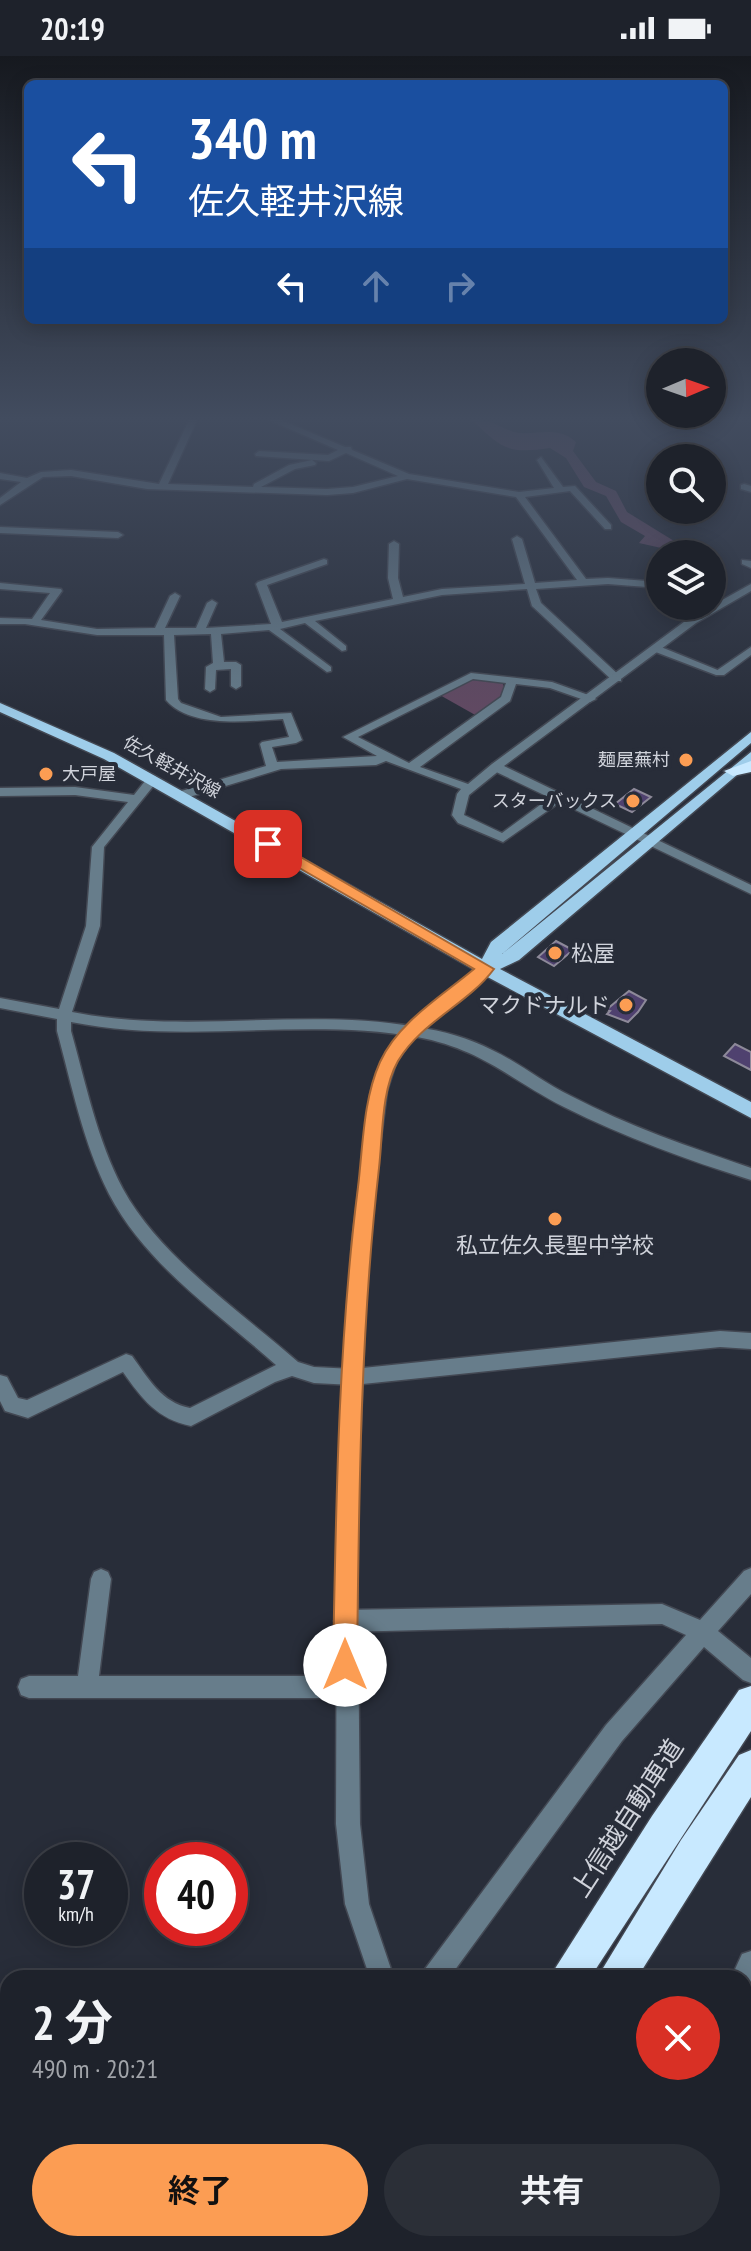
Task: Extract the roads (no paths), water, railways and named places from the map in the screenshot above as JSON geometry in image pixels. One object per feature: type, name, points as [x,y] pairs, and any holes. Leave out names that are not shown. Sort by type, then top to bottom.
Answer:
[{"type":"highway","name":"上信越自動車道","points":[[573,1970],[664,1828],[751,1702]]},
{"type":"highway","points":[[621,1970],[693,1852],[751,1767]]},
{"type":"main road","name":"佐久軽井沢線","points":[[0,707],[76,739],[153,779],[486,969],[751,1111]]},
{"type":"main road","points":[[486,969],[497,946],[751,736]]},
{"type":"main road","points":[[486,969],[513,956],[742,769],[751,756]]},
{"type":"street","points":[[539,522],[584,583]]},
{"type":"street","points":[[604,522],[608,527]]},
{"type":"street","points":[[0,530],[118,535]]},
{"type":"street","points":[[517,539],[536,604],[617,679]]},
{"type":"street","points":[[394,544],[393,578],[398,599]]},
{"type":"street","points":[[324,562],[261,584],[275,627],[327,669]]},
{"type":"street","points":[[0,620],[35,622],[83,631],[216,631],[275,627],[442,592],[584,583],[646,585]]},
{"type":"street","points":[[726,597],[751,587]]},
{"type":"street","points":[[3,588],[57,591],[35,622]]},
{"type":"street","points":[[175,596],[164,632],[172,700],[177,705],[220,720],[287,715],[296,740],[266,744],[272,767]]},
{"type":"street","points":[[200,631],[212,603]]},
{"type":"street","points":[[307,620],[343,648]]},
{"type":"street","points":[[559,797],[503,838],[462,820],[458,815],[463,794],[469,788],[693,620]]},
{"type":"street","points":[[216,631],[219,666]]},
{"type":"street","points":[[657,649],[720,673],[751,650]]},
{"type":"street","points":[[210,689],[211,667],[219,666],[236,665],[236,686]]},
{"type":"street","points":[[469,788],[385,757],[349,737],[465,678],[552,685],[590,699]]},
{"type":"street","points":[[413,766],[506,699],[512,680]]},
{"type":"street","points":[[182,795],[272,767],[350,763],[385,757]]},
{"type":"street","points":[[496,767],[751,890]]},
{"type":"street","points":[[153,779],[98,847],[93,926],[64,1016],[64,1031],[116,1192],[132,1218],[167,1256],[292,1368],[314,1375],[353,1377],[720,1339],[751,1341]]},
{"type":"street","points":[[0,792],[75,791],[136,799]]},
{"type":"street","points":[[379,1970],[357,1904],[352,1869],[345,1687],[353,1377],[360,1242],[379,1091],[389,1062],[411,1030],[486,969]]},
{"type":"street","points":[[0,1003],[64,1016],[161,1028],[303,1025],[411,1030],[474,1047],[513,1065],[555,1095],[600,1119],[751,1174]]},
{"type":"street","points":[[0,1383],[12,1405],[28,1409],[126,1362],[158,1405],[179,1416],[191,1417],[270,1375],[292,1368]]},
{"type":"street","points":[[440,1970],[614,1733],[707,1635],[751,1578]]},
{"type":"street","points":[[87,1687],[101,1579]]},
{"type":"street","points":[[345,1621],[639,1612],[671,1617],[707,1635],[751,1672]]},
{"type":"street","points":[[29,1687],[345,1687]]},
{"type":"place","name":"麺屋蕪村","points":[[686,760]]},
{"type":"place","name":"大戸屋","points":[[46,774]]},
{"type":"place","name":"スターバックス","points":[[633,801]]},
{"type":"place","name":"松屋","points":[[555,953]]},
{"type":"place","name":"マクドナルド","points":[[626,1005]]},
{"type":"place","name":"私立佐久長聖中学校","points":[[555,1219]]}]
